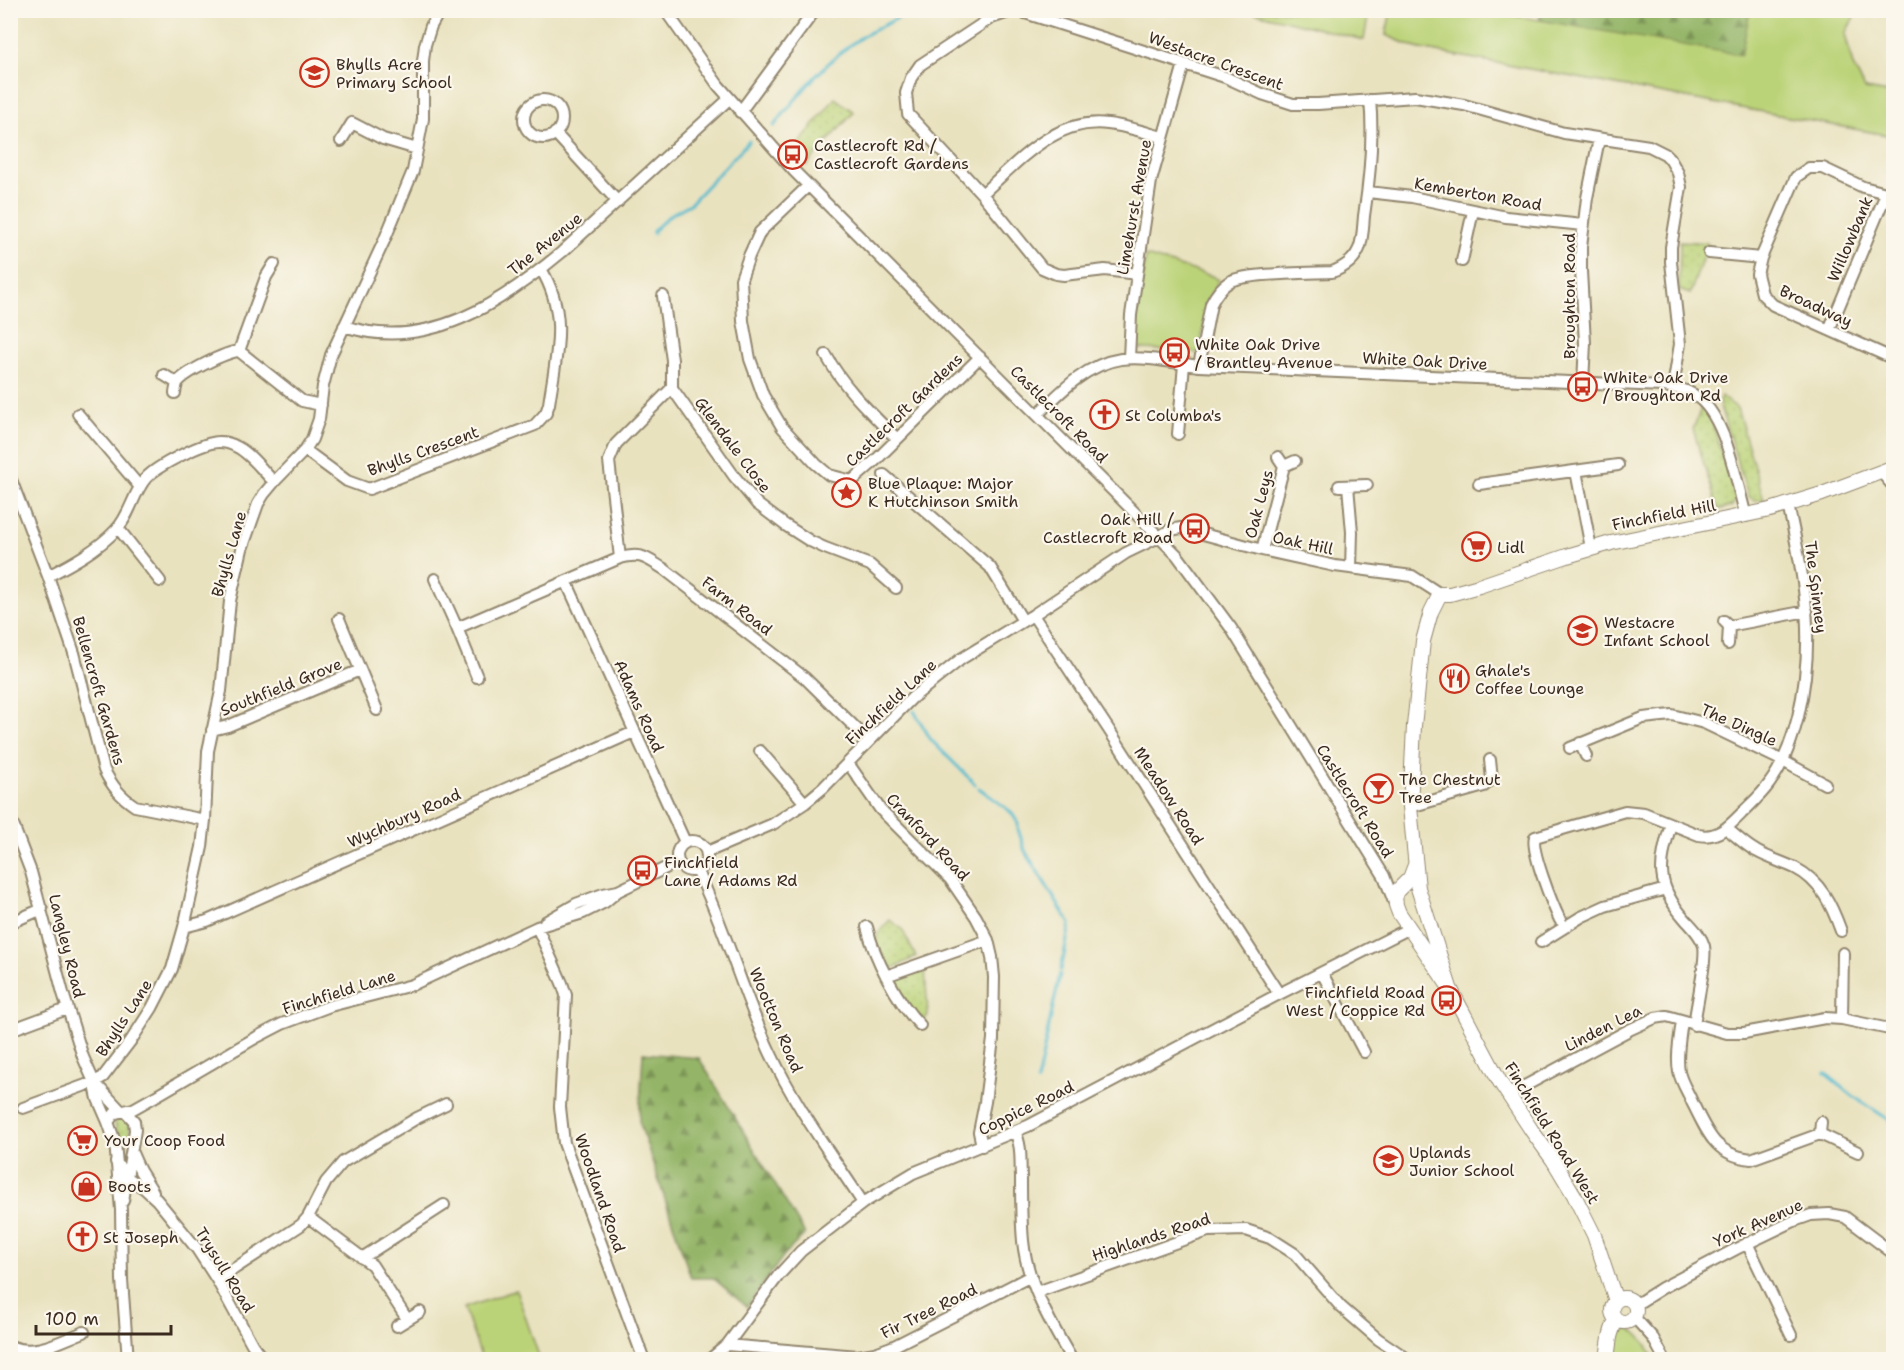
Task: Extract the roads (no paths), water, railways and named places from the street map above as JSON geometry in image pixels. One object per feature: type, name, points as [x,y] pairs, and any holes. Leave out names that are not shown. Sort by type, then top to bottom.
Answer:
[{"type":"main road","name":"Finchfield Hill","points":[[1440,594],[1450,594],[1479,586],[1591,548],[1788,505],[1887,470]]},
{"type":"main road","points":[[1396,905],[1395,896],[1409,885],[1415,865],[1410,807],[1414,726],[1423,641],[1431,612],[1440,594]]},
{"type":"main road","name":"Finchfield Road West","points":[[1409,885],[1427,915],[1450,988]]},
{"type":"main road","name":"Finchfield Road West","points":[[1396,905],[1403,927],[1450,988],[1508,1095],[1574,1195],[1594,1235],[1616,1301]]},
{"type":"main road","points":[[1403,927],[1420,927],[1425,923],[1427,915]]},
{"type":"main road","points":[[1627,1298],[1635,1311],[1628,1322],[1617,1320],[1612,1311],[1616,1301],[1627,1298]]},
{"type":"main road","points":[[1606,1359],[1613,1325],[1617,1320]]},
{"type":"street","name":"Bhylls Lane","points":[[94,1082],[103,1077],[118,1058],[152,1008],[172,969],[202,847],[208,751],[220,692],[230,601],[242,549],[258,504],[274,482],[305,450],[317,428],[331,355],[413,171],[423,119],[423,62],[431,26],[440,10]]},
{"type":"street","name":"Castlecroft Road","points":[[665,10],[729,99],[808,186],[1038,414],[1159,537],[1194,576],[1231,628],[1384,876]]},
{"type":"street","points":[[740,112],[815,10]]},
{"type":"street","name":"Westacre Crescent","points":[[1137,274],[1106,270],[1064,275],[1042,268],[982,194],[908,114],[906,93],[911,78],[920,65],[991,18],[1012,11],[1022,12],[1225,77],[1277,100],[1293,104],[1318,105],[1415,97],[1464,105],[1564,133],[1640,144],[1658,150],[1670,159],[1681,187],[1673,227],[1671,254],[1680,344],[1673,387]]},
{"type":"street","name":"Limehurst Avenue","points":[[1130,358],[1131,315],[1151,182],[1184,64]]},
{"type":"street","name":"The Avenue","points":[[344,326],[382,334],[421,330],[461,319],[492,304],[541,269],[618,202],[729,99]]},
{"type":"street","points":[[1199,366],[1211,304],[1230,281],[1248,277],[1332,272],[1351,261],[1359,248],[1368,192],[1373,140],[1370,100]]},
{"type":"street","points":[[341,141],[352,123],[383,139],[417,149]]},
{"type":"street","points":[[982,194],[1046,138],[1066,129],[1094,123],[1162,137]]},
{"type":"street","points":[[555,133],[618,202]]},
{"type":"street","name":"Broughton Road","points":[[1583,383],[1585,331],[1581,271],[1583,225],[1599,139]]},
{"type":"street","name":"Broadway","points":[[1889,194],[1863,187],[1822,168],[1809,168],[1796,177],[1761,258],[1757,274],[1762,294],[1773,305],[1893,358]]},
{"type":"street","name":"Castlecroft Gardens","points":[[808,186],[760,232],[741,279],[743,321],[750,359],[763,395],[782,427],[816,464],[829,475],[852,481],[980,357]]},
{"type":"street","name":"Kemberton Road","points":[[1368,192],[1412,197],[1506,217],[1583,225]]},
{"type":"street","name":"Willowbank","points":[[1829,330],[1889,194]]},
{"type":"street","points":[[1462,261],[1473,211]]},
{"type":"street","points":[[1709,253],[1761,258]]},
{"type":"street","name":"Bhylls Crescent","points":[[305,450],[347,481],[369,489],[535,425],[549,404],[560,331],[553,293],[541,269]]},
{"type":"street","points":[[239,351],[274,271]]},
{"type":"street","points":[[620,558],[609,461],[616,444],[672,388],[672,360],[663,296]]},
{"type":"street","points":[[164,375],[176,388],[220,356],[231,351],[239,351],[302,401],[321,405]]},
{"type":"street","points":[[826,355],[834,371],[849,390],[897,439]]},
{"type":"street","name":"White Oak Drive","points":[[1038,414],[1063,389],[1089,371],[1108,362],[1130,358],[1199,366],[1673,387],[1694,394],[1710,408],[1717,419],[1746,516]]},
{"type":"street","points":[[1178,434],[1184,364]]},
{"type":"street","name":"Glendale Close","points":[[672,388],[734,476],[757,504],[810,541],[874,567],[896,588]]},
{"type":"street","points":[[78,414],[140,487]]},
{"type":"street","points":[[48,576],[84,557],[118,528],[147,478],[159,468],[186,453],[219,442],[230,444],[240,448],[274,482]]},
{"type":"street","name":"Oak Leys","points":[[1262,550],[1281,462],[1295,461]]},
{"type":"street","points":[[1479,484],[1618,465]]},
{"type":"street","points":[[1887,470],[1893,487]]},
{"type":"street","points":[[1576,471],[1591,548]]},
{"type":"street","name":"Meadow Road","points":[[884,475],[990,567],[1028,618],[1279,994]]},
{"type":"street","name":"Bellencroft Gardens","points":[[10,477],[48,576],[74,653],[104,770],[111,784],[135,806],[205,820]]},
{"type":"street","points":[[1351,568],[1352,532],[1344,486],[1367,485]]},
{"type":"street","points":[[20,502],[31,497]]},
{"type":"street","name":"The Spinney","points":[[1726,828],[1760,796],[1774,777],[1783,761],[1797,722],[1806,674],[1808,635],[1800,565],[1788,505]]},
{"type":"street","points":[[118,528],[157,577],[145,580]]},
{"type":"street","name":"Oak Hill","points":[[1159,537],[1170,530],[1181,528],[1262,550],[1351,568],[1412,576],[1440,594]]},
{"type":"street","name":"Finchfield Lane","points":[[707,852],[773,824],[805,803],[912,698],[945,671],[1126,553],[1159,537]]},
{"type":"street","name":"Farm Road","points":[[457,628],[620,558],[632,554],[640,555],[664,569],[805,678],[869,741]]},
{"type":"street","points":[[435,579],[477,677]]},
{"type":"street","name":"Adams Road","points":[[566,581],[685,842]]},
{"type":"street","points":[[1728,644],[1726,624],[1807,611]]},
{"type":"street","name":"Southfield Grove","points":[[339,619],[377,710]]},
{"type":"street","name":"Southfield Grove","points":[[212,730],[228,726],[360,670]]},
{"type":"street","name":"The Dingle","points":[[1586,756],[1575,746],[1643,718],[1672,715],[1704,723],[1825,784]]},
{"type":"street","name":"Wychbury Road","points":[[184,927],[207,921],[634,732]]},
{"type":"street","points":[[760,751],[805,803]]},
{"type":"street","points":[[1410,807],[1484,786],[1492,779],[1490,760]]},
{"type":"street","name":"Cranford Road","points":[[848,763],[880,809],[950,879],[976,917],[988,940],[994,977],[993,1039],[979,1132],[982,1146]]},
{"type":"street","points":[[1560,920],[1544,881],[1533,844],[1536,837],[1625,811],[1644,813],[1705,836],[1716,834],[1726,828],[1756,851],[1797,869],[1811,879],[1830,903],[1841,931]]},
{"type":"street","name":"Langley Road","points":[[10,817],[32,872],[67,1008],[83,1058],[108,1122]]},
{"type":"street","points":[[1671,824],[1661,861],[1666,889],[1671,903],[1699,935],[1705,949],[1694,1024]]},
{"type":"street","points":[[685,842],[698,842],[707,852],[706,862],[697,870],[687,870],[678,862],[679,848],[685,842]]},
{"type":"street","name":"Finchfield Lane","points":[[123,1111],[133,1109],[282,1024],[330,1006],[412,985],[537,927],[583,914],[605,902],[618,891],[678,862]]},
{"type":"street","name":"Wootton Road","points":[[697,870],[724,930],[757,1023],[784,1081],[863,1203]]},
{"type":"street","points":[[1384,876],[1409,885]]},
{"type":"street","points":[[1384,876],[1396,905]]},
{"type":"street","points":[[1541,942],[1581,917],[1605,906],[1666,889]]},
{"type":"street","points":[[10,923],[42,909]]},
{"type":"street","name":"Woodland Road","points":[[537,927],[566,995],[560,1107],[564,1143],[645,1359]]},
{"type":"street","points":[[867,927],[871,944],[886,976],[910,1016],[920,1025]]},
{"type":"street","name":"Coppice Road","points":[[709,1359],[727,1345],[778,1276],[801,1251],[863,1203],[913,1173],[1015,1131],[1322,973],[1403,927]]},
{"type":"street","points":[[886,976],[988,940]]},
{"type":"street","points":[[1842,1019],[1843,953]]},
{"type":"street","points":[[1322,973],[1364,1052]]},
{"type":"street","points":[[13,1029],[67,1008]]},
{"type":"street","name":"Linden Lea","points":[[1508,1095],[1646,1022],[1667,1017],[1727,1033],[1825,1018],[1842,1019],[1893,1030]]},
{"type":"street","points":[[1682,1021],[1679,1073],[1710,1138],[1725,1152],[1751,1159],[1820,1134],[1858,1152]]},
{"type":"street","points":[[23,1108],[94,1082]]},
{"type":"street","name":"Langley Road","points":[[94,1082],[123,1111]]},
{"type":"street","name":"Finchfield Lane","points":[[133,1135],[140,1115],[156,1096]]},
{"type":"street","points":[[217,1280],[292,1232],[308,1217],[326,1182],[343,1162],[446,1103]]},
{"type":"street","points":[[121,1210],[132,1152],[134,1120],[123,1111],[111,1117],[108,1122],[115,1142],[121,1210],[122,1280],[128,1359]]},
{"type":"street","points":[[1820,1134],[1821,1122]]},
{"type":"street","points":[[1015,1131],[1020,1144],[1023,1244],[1037,1292],[1052,1325],[1072,1359]]},
{"type":"street","points":[[115,1142],[125,1145],[133,1135]]},
{"type":"street","name":"Trysull Road","points":[[132,1152],[157,1200]]},
{"type":"street","name":"Trysull Road","points":[[116,1162],[128,1178],[157,1200],[197,1249],[263,1359]]},
{"type":"street","points":[[362,1258],[444,1205]]},
{"type":"street","name":"York Avenue","points":[[1635,1311],[1672,1282],[1747,1243],[1812,1215],[1829,1214],[1845,1217],[1893,1254]]},
{"type":"street","points":[[308,1217],[372,1265],[407,1319]]},
{"type":"street","name":"Highlands Road","points":[[1037,1292],[1208,1231],[1246,1230],[1270,1238],[1295,1254],[1341,1307],[1378,1339],[1409,1359]]},
{"type":"street","points":[[1747,1243],[1791,1335]]},
{"type":"street","name":"Fir Tree Road","points":[[727,1345],[858,1356],[875,1353],[894,1346],[1031,1276]]},
{"type":"street","points":[[1635,1311],[1665,1359]]},
{"type":"street","points":[[396,1326],[420,1312]]},
{"type":"street","points":[[10,1346],[21,1351],[38,1350],[84,1332]]},
{"type":"waterway","points":[[774,126],[804,89],[850,45],[914,10]]},
{"type":"waterway","points":[[653,233],[670,215],[690,204],[749,141]]},
{"type":"waterway","points":[[914,711],[931,740],[975,784]]},
{"type":"waterway","points":[[979,788],[1011,812],[1018,823],[1025,851],[1070,924],[1061,970]]},
{"type":"waterway","points":[[1037,1082],[1060,974]]},
{"type":"waterway","points":[[1825,1073],[1853,1096],[1894,1123]]},
{"type":"place","name":"Bhylls Acre Primary School","points":[[315,73]]},
{"type":"place","name":"Castlecroft Rd / Castlecroft Gardens","points":[[793,154]]},
{"type":"place","name":"White Oak Drive / Brantley Avenue","points":[[1174,353]]},
{"type":"place","name":"White Oak Drive / Broughton Rd","points":[[1582,386]]},
{"type":"place","name":"St Columba's","points":[[1104,415]]},
{"type":"place","name":"Blue Plaque: Major K Hutchinson Smith","points":[[847,492]]},
{"type":"place","name":"Oak Hill / Castlecroft Road","points":[[1194,528]]},
{"type":"place","name":"Lidl","points":[[1476,547]]},
{"type":"place","name":"Westacre Infant School","points":[[1583,631]]},
{"type":"place","name":"Ghale's Coffee Lounge","points":[[1454,679]]},
{"type":"place","name":"The Chestnut Tree","points":[[1378,788]]},
{"type":"place","name":"Finchfield Lane / Adams Rd","points":[[643,871]]},
{"type":"place","name":"Finchfield Road West / Coppice Rd","points":[[1446,1001]]},
{"type":"place","name":"Your Coop Food","points":[[83,1140]]},
{"type":"place","name":"Uplands Junior School","points":[[1388,1161]]},
{"type":"place","name":"Boots","points":[[87,1186]]},
{"type":"place","name":"St Joseph","points":[[82,1237]]}]
